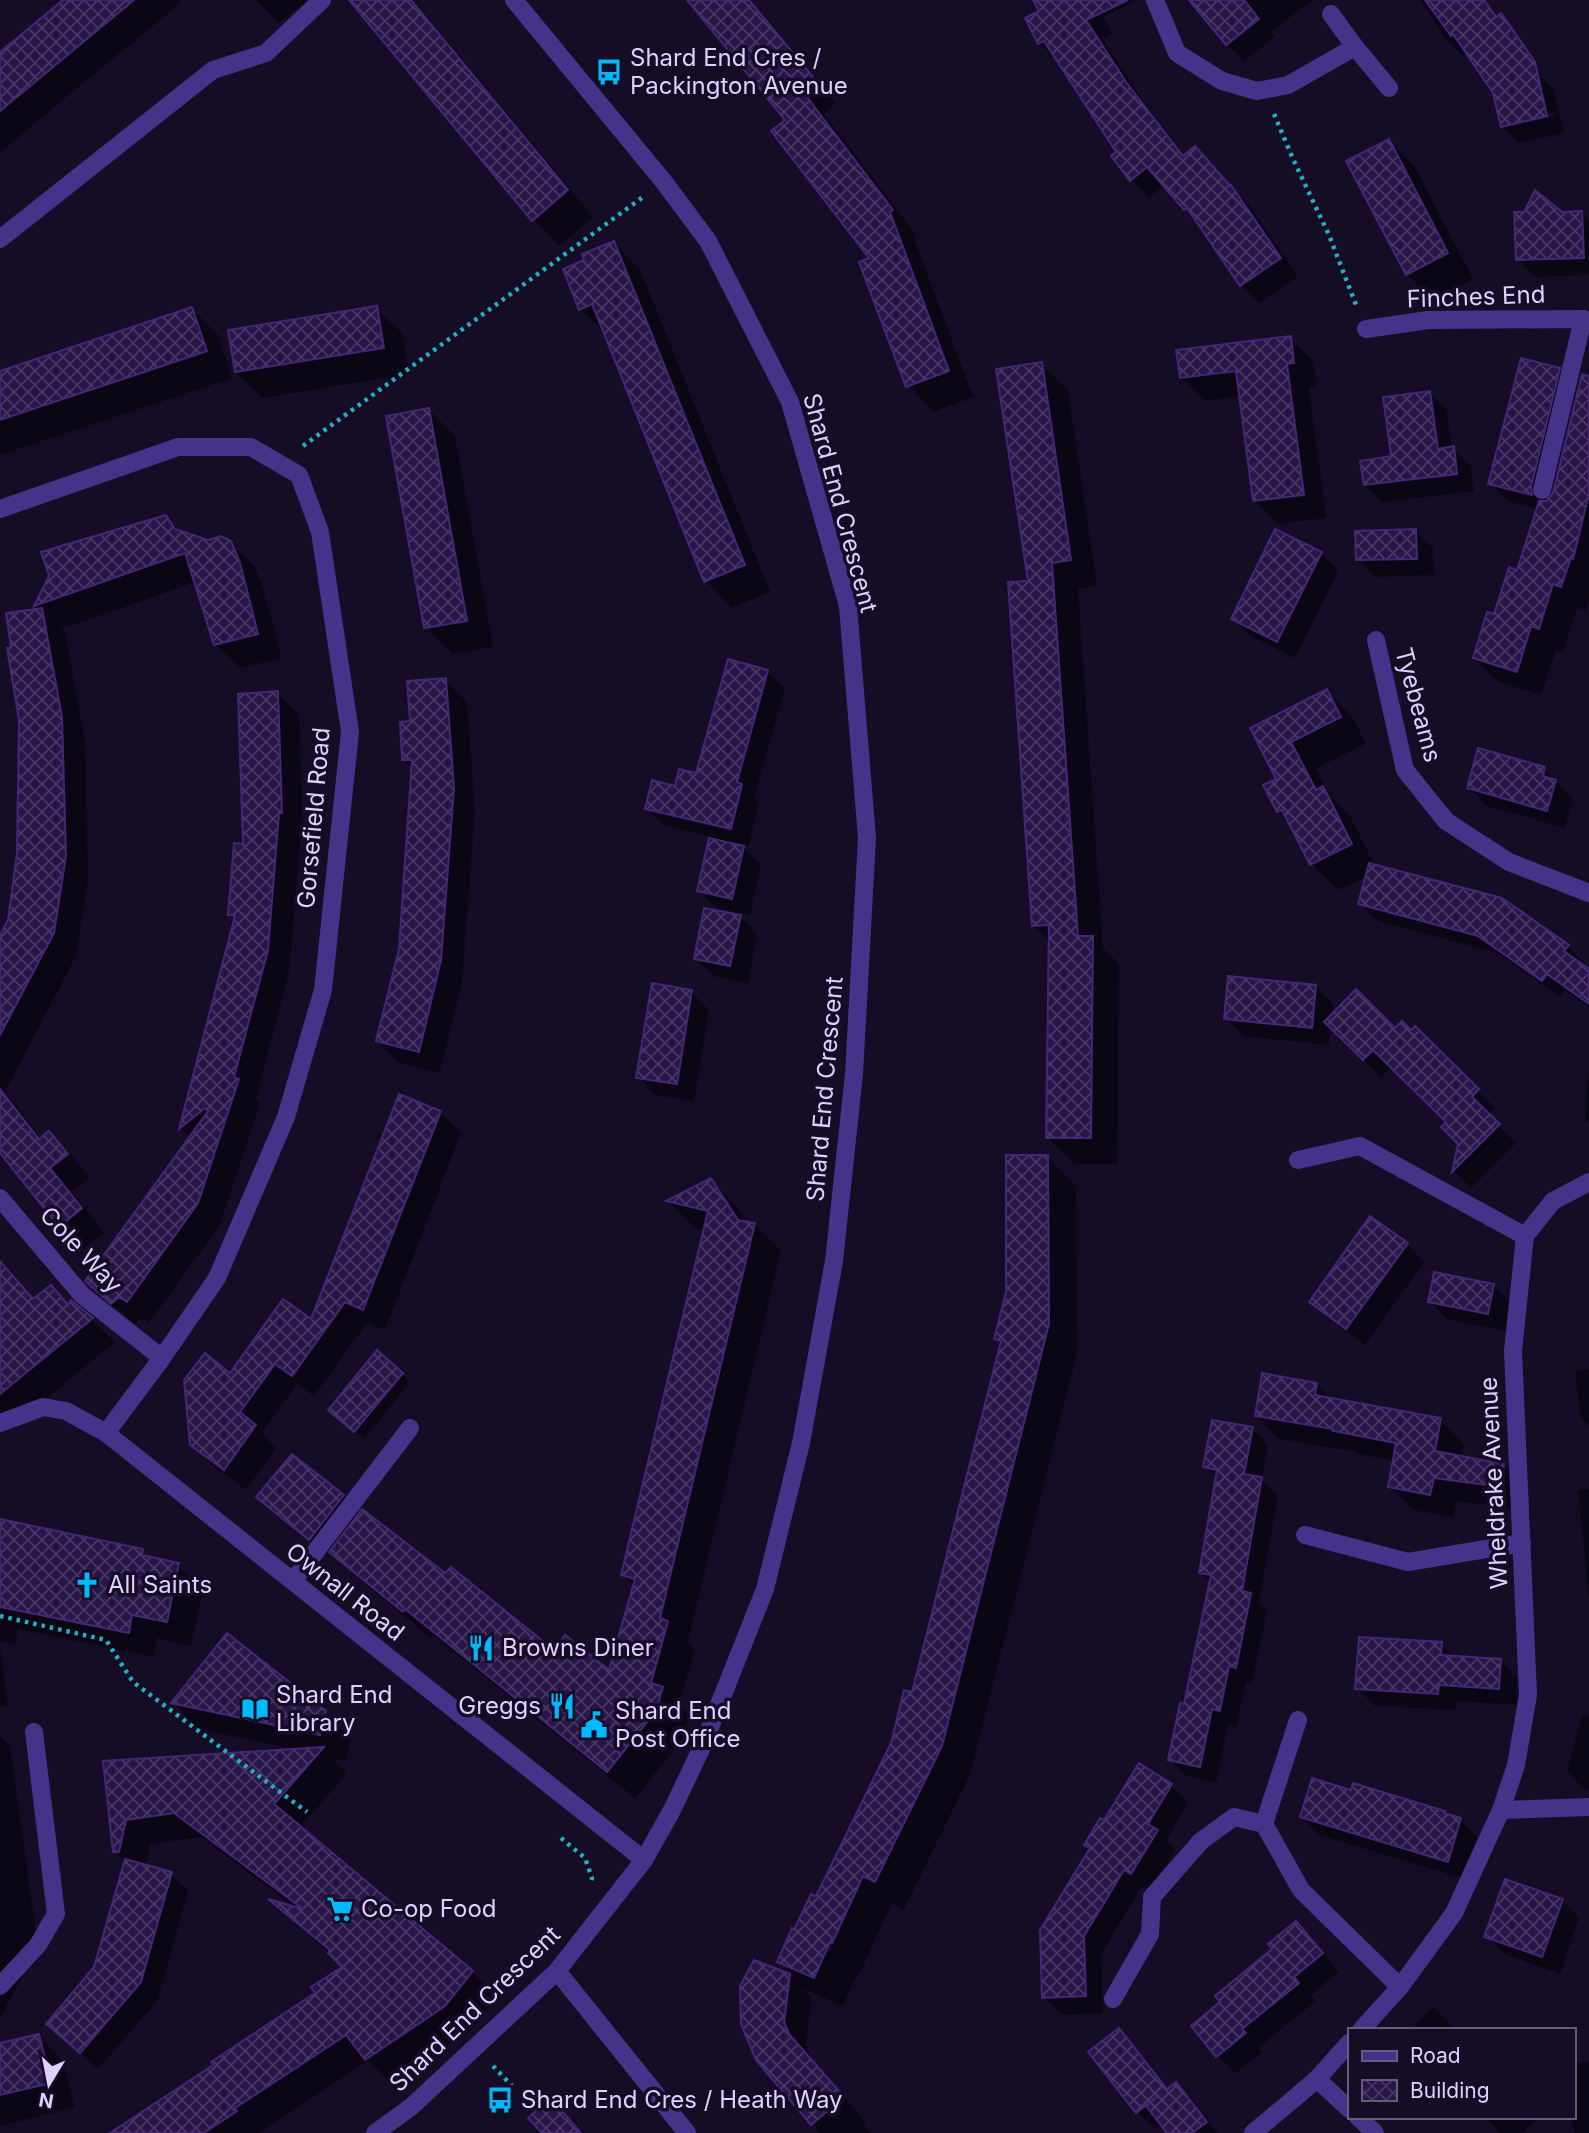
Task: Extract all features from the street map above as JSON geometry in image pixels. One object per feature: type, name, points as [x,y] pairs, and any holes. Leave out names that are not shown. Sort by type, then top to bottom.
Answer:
[{"type":"street","points":[[0,239],[213,70],[266,52],[323,0]]},
{"type":"street","name":"Shard End Crescent","points":[[375,2133],[411,2107],[557,1971],[644,1860],[703,1745],[765,1589],[801,1443],[834,1261],[854,1074],[867,838],[848,606],[790,402],[708,241],[664,182],[514,0]]},
{"type":"street","points":[[1155,0],[1178,53],[1222,81],[1257,91],[1288,85],[1355,47]]},
{"type":"street","points":[[1331,14],[1389,88]]},
{"type":"street","name":"Finches End","points":[[1366,329],[1428,320],[1586,320]]},
{"type":"street","points":[[1542,490],[1586,320]]},
{"type":"street","name":"Gorsefield Road","points":[[0,509],[178,447],[251,447],[299,475],[320,532],[349,732],[323,990],[286,1117],[217,1278],[106,1433]]},
{"type":"street","name":"Tyebeams","points":[[1376,640],[1405,770],[1446,821],[1509,862],[1589,893]]},
{"type":"street","points":[[1298,1160],[1360,1146],[1524,1236],[1553,1201],[1589,1182]]},
{"type":"street","name":"Cole Way","points":[[0,1198],[82,1295],[162,1358]]},
{"type":"street","name":"Wheldrake Avenue","points":[[1364,2028],[1400,1987],[1454,1913],[1501,1810],[1516,1765],[1528,1695],[1513,1351],[1524,1236]]},
{"type":"street","name":"Ownall Road","points":[[0,1423],[43,1407],[66,1411],[106,1433],[644,1860]]},
{"type":"street","points":[[293,1581],[410,1428]]},
{"type":"street","points":[[1305,1535],[1408,1562],[1521,1543]]},
{"type":"street","points":[[1298,1720],[1264,1824],[1301,1890],[1400,1987]]},
{"type":"street","points":[[0,1986],[38,1945],[56,1914],[34,1731]]},
{"type":"street","points":[[1501,1810],[1589,1807]]},
{"type":"street","points":[[1113,1999],[1150,1934],[1152,1898],[1200,1841],[1234,1817],[1264,1824]]},
{"type":"street","points":[[557,1971],[687,2133]]},
{"type":"street","points":[[1253,2133],[1317,2080],[1348,2044]]},
{"type":"street","points":[[1317,2080],[1348,2108]]},
{"type":"street","points":[[1360,2119],[1375,2133]]},
{"type":"path","points":[[1266,89],[1272,109],[1329,235],[1366,329]]},
{"type":"path","points":[[285,467],[294,452],[664,182]]},
{"type":"path","points":[[0,1616],[106,1640],[133,1682],[307,1812]]},
{"type":"building","points":[[63,0],[134,0],[0,111],[0,52]]},
{"type":"building","points":[[349,0],[411,0],[568,190],[532,221]]},
{"type":"building","points":[[687,0],[749,0],[813,77],[800,88],[893,210],[890,212],[949,371],[906,387],[859,262],[869,258],[771,131],[785,120]]},
{"type":"building","points":[[1033,0],[1128,0],[1086,20],[1126,82],[1183,156],[1195,146],[1231,185],[1281,258],[1240,286],[1187,208],[1184,210],[1147,167],[1130,181],[1111,156],[1116,152],[1044,41],[1038,44],[1025,18],[1039,11]]},
{"type":"building","points":[[1189,0],[1244,0],[1259,19],[1226,45]]},
{"type":"building","points":[[1425,0],[1484,0],[1496,17],[1501,13],[1535,62],[1547,116],[1501,127],[1493,93],[1453,34],[1451,36]]},
{"type":"building","points":[[1389,139],[1448,253],[1406,275],[1346,161]]},
{"type":"building","points":[[1535,190],[1562,212],[1582,211],[1584,258],[1516,260],[1514,212],[1524,212]]},
{"type":"building","points":[[614,241],[745,565],[704,582],[592,304],[579,310],[563,269],[584,260],[582,254]]},
{"type":"building","points":[[377,306],[384,348],[235,372],[228,330]]},
{"type":"building","points":[[192,307],[207,351],[0,420],[0,371]]},
{"type":"building","points":[[1291,336],[1294,363],[1287,364],[1304,495],[1253,501],[1236,371],[1180,378],[1176,350]]},
{"type":"building","points":[[1521,358],[1560,368],[1531,487],[1532,495],[1488,484]]},
{"type":"building","points":[[1042,362],[1071,560],[1052,563],[1078,936],[1093,936],[1091,1138],[1046,1138],[1049,925],[1032,926],[1008,582],[1028,581],[996,369]]},
{"type":"building","points":[[1582,374],[1589,376],[1589,494],[1573,559],[1571,558],[1561,587],[1553,584],[1539,629],[1531,626],[1517,672],[1473,658],[1487,612],[1494,614],[1509,567],[1517,570],[1539,501],[1546,501],[1553,493]]},
{"type":"building","points":[[1430,391],[1438,449],[1454,446],[1457,474],[1364,485],[1360,461],[1391,456],[1383,397]]},
{"type":"building","points":[[429,408],[467,621],[424,628],[386,416]]},
{"type":"building","points":[[166,515],[175,529],[208,540],[221,536],[231,541],[240,563],[258,634],[214,645],[185,553],[34,606],[49,576],[41,552]]},
{"type":"building","points":[[1275,529],[1322,552],[1277,642],[1231,619]]},
{"type":"building","points":[[1416,529],[1417,559],[1356,560],[1355,531]]},
{"type":"building","points":[[42,608],[62,717],[66,856],[54,933],[0,1035],[0,935],[8,920],[17,853],[19,720],[7,648],[11,647],[6,613]]},
{"type":"building","points":[[728,659],[768,670],[737,782],[742,784],[731,829],[645,809],[652,780],[675,786],[679,769],[696,773]]},
{"type":"building","points":[[446,678],[454,788],[441,960],[419,1052],[376,1041],[399,949],[412,760],[402,760],[400,722],[410,721],[407,681]]},
{"type":"building","points":[[1327,689],[1341,717],[1291,742],[1316,790],[1323,786],[1352,844],[1310,865],[1282,810],[1277,812],[1263,785],[1276,779],[1250,728]]},
{"type":"building","points":[[278,691],[282,813],[279,813],[268,950],[234,1077],[239,1079],[198,1203],[127,1302],[119,1297],[111,1304],[85,1281],[208,1111],[205,1108],[179,1129],[235,916],[228,915],[234,843],[243,844],[238,694]]},
{"type":"building","points":[[1478,748],[1545,767],[1543,776],[1556,780],[1547,811],[1467,788]]},
{"type":"building","points":[[709,838],[744,846],[732,899],[697,891]]},
{"type":"building","points":[[1369,863],[1502,898],[1569,945],[1564,951],[1589,969],[1589,1004],[1547,974],[1542,981],[1478,936],[1358,904]]},
{"type":"building","points":[[704,908],[741,915],[730,966],[694,959]]},
{"type":"building","points":[[1228,976],[1316,985],[1312,1028],[1224,1019]]},
{"type":"building","points":[[652,983],[692,990],[677,1084],[636,1078]]},
{"type":"building","points":[[1356,989],[1395,1028],[1402,1021],[1411,1030],[1415,1026],[1479,1089],[1472,1097],[1500,1124],[1452,1172],[1458,1144],[1441,1127],[1446,1122],[1373,1050],[1363,1060],[1324,1022]]},
{"type":"building","points":[[0,1089],[39,1139],[49,1131],[68,1154],[50,1168],[82,1208],[59,1227],[0,1153]]},
{"type":"building","points":[[399,1094],[441,1111],[363,1310],[345,1302],[292,1376],[275,1364],[240,1412],[256,1425],[224,1470],[190,1445],[184,1380],[205,1353],[230,1373],[283,1299],[311,1319]]},
{"type":"building","points":[[1006,1155],[1048,1155],[1049,1324],[942,1746],[875,1882],[863,1876],[814,1978],[777,1962],[811,1894],[816,1896],[891,1743],[904,1690],[912,1692],[1001,1341],[994,1339],[1006,1292]]},
{"type":"building","points":[[711,1178],[738,1220],[755,1223],[660,1618],[668,1621],[651,1683],[663,1687],[656,1711],[607,1772],[405,1609],[403,1612],[329,1552],[362,1509],[445,1573],[451,1567],[554,1650],[565,1635],[609,1670],[635,1579],[621,1575],[708,1211],[666,1201]]},
{"type":"building","points":[[1370,1216],[1408,1243],[1346,1329],[1309,1302]]},
{"type":"building","points":[[0,1261],[33,1299],[51,1285],[68,1305],[71,1300],[93,1318],[0,1394]]},
{"type":"building","points":[[1434,1272],[1494,1284],[1488,1314],[1428,1302]]},
{"type":"building","points":[[377,1350],[403,1373],[354,1432],[328,1410]]},
{"type":"building","points":[[1262,1373],[1317,1383],[1315,1395],[1441,1418],[1435,1451],[1504,1464],[1501,1487],[1434,1478],[1430,1495],[1388,1487],[1396,1443],[1255,1416]]},
{"type":"building","points":[[1212,1420],[1253,1427],[1244,1474],[1262,1477],[1242,1591],[1251,1593],[1236,1668],[1229,1666],[1220,1711],[1212,1709],[1200,1767],[1168,1760],[1180,1703],[1184,1704],[1211,1575],[1199,1573],[1217,1470],[1203,1467]]},
{"type":"building","points":[[292,1454],[344,1495],[309,1540],[256,1497]]},
{"type":"building","name":"All Saints","points":[[0,1519],[143,1549],[142,1555],[179,1563],[167,1622],[132,1615],[129,1633],[0,1607]]},
{"type":"building","name":"Shard End Library","points":[[227,1633],[326,1711],[320,1735],[171,1703]]},
{"type":"building","points":[[1359,1637],[1442,1642],[1441,1655],[1501,1659],[1499,1689],[1439,1685],[1438,1694],[1355,1689]]},
{"type":"building","points":[[324,1747],[274,1804],[473,1971],[445,2006],[365,2060],[346,2035],[235,2108],[237,2111],[204,2133],[110,2133],[315,1993],[311,1987],[342,1967],[328,1953],[330,1950],[268,1899],[303,1909],[174,1813],[126,1820],[119,1852],[113,1852],[103,1761]]},
{"type":"building","points":[[1139,1763],[1172,1784],[1148,1824],[1158,1830],[1131,1874],[1124,1870],[1084,1936],[1086,1996],[1042,1998],[1040,1930],[1090,1848],[1084,1845],[1100,1818],[1104,1820]]},
{"type":"building","points":[[1312,1778],[1351,1790],[1353,1783],[1461,1818],[1448,1862],[1300,1817]]},
{"type":"building","points":[[125,1859],[172,1872],[141,1982],[80,2053],[46,2024],[94,1967]]},
{"type":"building","points":[[1505,1879],[1563,1899],[1542,1957],[1484,1937]]},
{"type":"building","points":[[1296,1921],[1323,1953],[1294,1977],[1299,1983],[1242,2029],[1246,2033],[1216,2057],[1191,2026],[1220,2002],[1215,1996],[1272,1949],[1268,1944]]},
{"type":"building","points":[[754,1960],[790,1974],[784,2022],[789,2034],[844,2097],[811,2125],[756,2060],[741,2024],[740,1986]]},
{"type":"building","points":[[1119,2028],[1167,2089],[1176,2082],[1207,2122],[1192,2133],[1167,2133],[1146,2106],[1159,2095],[1136,2113],[1088,2052]]},
{"type":"building","points":[[39,2034],[51,2083],[0,2095],[0,2043]]},
{"type":"building","points":[[551,2098],[581,2133],[542,2133],[528,2118]]},
{"type":"place","name":"Shard End Cres / Packington Avenue","points":[[609,72]]},
{"type":"place","name":"All Saints","points":[[87,1585]]},
{"type":"place","name":"Browns Diner","points":[[481,1648]]},
{"type":"place","name":"Greggs","points":[[562,1706]]},
{"type":"place","name":"Shard End Library","points":[[255,1709]]},
{"type":"place","name":"Shard End Post Office","points":[[594,1725]]},
{"type":"place","name":"Co-op Food","points":[[340,1909]]},
{"type":"place","name":"Shard End Cres / Heath Way","points":[[500,2100]]}]
